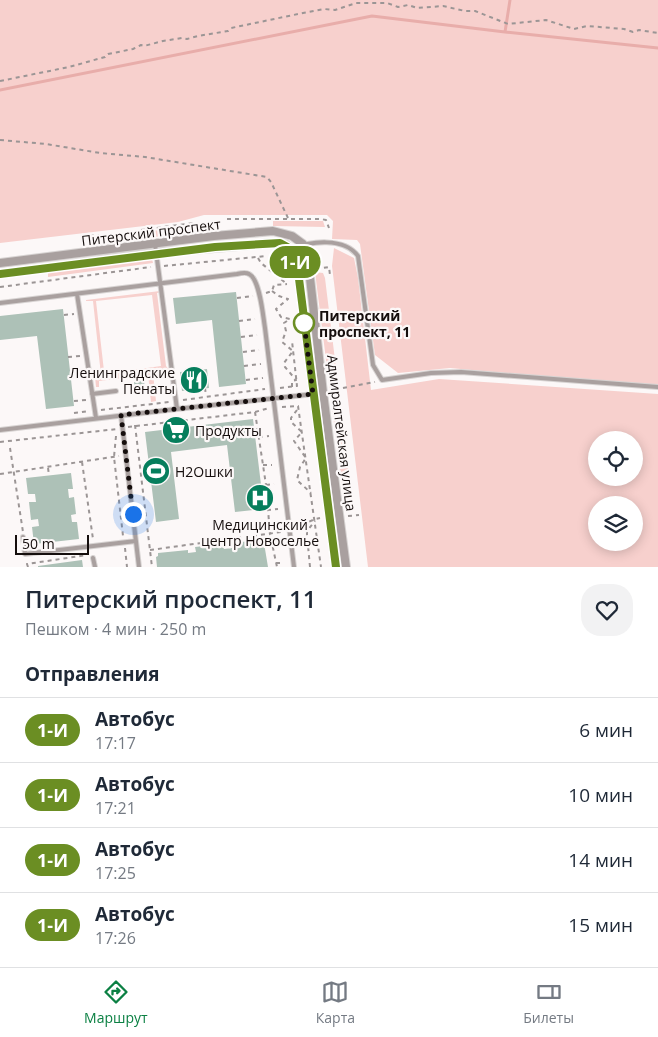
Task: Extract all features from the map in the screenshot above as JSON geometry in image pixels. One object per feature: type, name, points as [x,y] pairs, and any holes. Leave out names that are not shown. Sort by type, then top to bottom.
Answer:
[{"type":"street","name":"Питерский проспект","points":[[0,263],[214,236],[273,232],[292,236],[303,244]]},
{"type":"street","name":"Питерский проспект","points":[[0,274],[156,253],[272,243],[286,245],[291,249]]},
{"type":"street","name":"Адмиралтейская улица","points":[[303,244],[309,270],[346,567]]},
{"type":"street","name":"Адмиралтейская улица","points":[[291,249],[298,271],[336,567]]},
{"type":"lane","points":[[291,249],[303,244],[328,243],[353,248],[358,256],[373,365],[382,380],[431,373],[461,372],[658,387]]},
{"type":"lane","points":[[155,244],[177,408]]},
{"type":"lane","points":[[0,303],[244,273],[250,274],[254,278],[260,294],[294,567]]},
{"type":"lane","points":[[77,294],[96,418]]},
{"type":"lane","points":[[92,394],[116,391]]},
{"type":"lane","points":[[0,430],[177,408],[323,393]]},
{"type":"lane","points":[[121,415],[139,567]]},
{"type":"lane","points":[[23,536],[26,554],[136,541]]},
{"type":"lane","points":[[93,558],[95,567]]},
{"type":"path","points":[[0,81],[81,64],[141,45],[228,32],[231,28],[324,9],[335,10],[356,3],[387,3],[398,7],[408,5],[417,8],[450,7],[465,11],[475,11],[507,24],[546,20],[574,29],[587,26],[658,33]]},
{"type":"path","points":[[0,140],[154,158],[267,177],[288,218]]},
{"type":"path","points":[[227,219],[321,219],[326,220],[329,228]]},
{"type":"path","points":[[141,230],[194,223]]},
{"type":"path","points":[[90,236],[99,235]]},
{"type":"path","points":[[161,266],[266,256]]},
{"type":"path","points":[[257,257],[287,284],[274,285],[272,291]]},
{"type":"path","points":[[0,287],[154,267]]},
{"type":"path","points":[[314,269],[329,267],[330,275]]},
{"type":"path","points":[[265,293],[272,291]]},
{"type":"path","points":[[272,291],[288,299],[279,305],[276,311],[281,317],[290,320],[284,323],[286,331],[282,342],[293,351]]},
{"type":"path","points":[[237,298],[252,296]]},
{"type":"path","points":[[64,315],[76,313]]},
{"type":"path","points":[[239,321],[255,319]]},
{"type":"path","points":[[241,337],[257,335]]},
{"type":"path","points":[[276,388],[297,386],[292,341]]},
{"type":"path","points":[[243,352],[259,350]]},
{"type":"path","points":[[293,351],[284,363],[296,380]]},
{"type":"path","points":[[68,357],[82,356]]},
{"type":"path","points":[[244,366],[261,364]]},
{"type":"path","points":[[246,380],[263,378]]},
{"type":"path","points":[[292,387],[292,381],[296,380]]},
{"type":"path","points":[[342,388],[365,385],[382,380]]},
{"type":"path","points":[[205,388],[206,397]]},
{"type":"path","points":[[127,407],[265,390]]},
{"type":"path","points":[[74,401],[88,400]]},
{"type":"path","points":[[276,407],[298,406],[298,408]]},
{"type":"path","points":[[298,408],[291,418],[291,422],[302,432]]},
{"type":"path","points":[[298,408],[321,567]]},
{"type":"path","points":[[126,428],[267,409]]},
{"type":"path","points":[[255,412],[266,485],[270,534],[277,567]]},
{"type":"path","points":[[135,426],[152,567]]},
{"type":"path","points":[[0,442],[117,429],[114,457],[124,539]]},
{"type":"path","points":[[302,432],[294,441],[306,458]]},
{"type":"path","points":[[259,437],[269,436]]},
{"type":"path","points":[[10,448],[23,536]]},
{"type":"path","points":[[0,474],[120,456]]},
{"type":"path","points":[[306,458],[300,468],[297,480],[311,493]]},
{"type":"path","points":[[82,462],[94,543]]},
{"type":"path","points":[[263,466],[272,465]]},
{"type":"path","points":[[48,467],[49,475]]},
{"type":"path","points":[[115,471],[122,471]]},
{"type":"path","points":[[266,485],[274,484]]},
{"type":"path","points":[[267,510],[278,509]]},
{"type":"path","points":[[345,516],[359,514]]},
{"type":"path","points":[[302,525],[325,518]]},
{"type":"path","points":[[310,567],[307,535],[315,520]]},
{"type":"path","points":[[150,550],[281,532]]},
{"type":"path","points":[[272,542],[282,542]]},
{"type":"path","points":[[124,546],[127,567]]},
{"type":"path","points":[[28,567],[28,564],[87,554],[88,561]]},
{"type":"path","points":[[276,563],[284,563]]},
{"type":"shaded area","points":[[0,0],[658,0],[658,385],[450,368],[398,373],[375,355],[360,244],[357,240],[332,239],[333,221],[327,215],[204,215],[178,222],[0,243]]},
{"type":"shaded area","points":[[273,221],[323,221],[325,227],[273,226]]},
{"type":"shaded area","points":[[192,227],[172,235],[145,238],[141,232]]},
{"type":"shaded area","points":[[334,248],[354,258],[371,390],[439,379],[658,394],[658,567],[368,567],[332,266]]},
{"type":"shaded area","points":[[152,259],[153,263],[48,277],[48,272]]},
{"type":"shaded area","points":[[315,272],[323,273],[325,278],[353,508],[352,510],[345,511]]},
{"type":"shaded area","points":[[162,292],[157,293],[166,366],[169,371],[153,373],[156,401],[151,402],[148,374],[133,376],[133,370],[161,366],[152,295],[96,301],[104,371],[122,370],[123,378],[99,381],[99,387],[96,387],[95,376],[101,375],[93,301],[86,300]]},
{"type":"building","points":[[236,292],[246,384],[219,387],[212,320],[176,324],[173,298]]},
{"type":"building","points":[[63,309],[74,406],[46,409],[37,336],[0,340],[0,316]]},
{"type":"building","name":"Ленинградские Пенаты","points":[[207,369],[209,388],[182,391],[180,372]]},
{"type":"building","points":[[144,381],[145,389],[135,390],[134,382]]},
{"type":"building","points":[[253,419],[264,509],[235,512],[227,445],[171,452],[179,519],[156,522],[145,432]]},
{"type":"building","points":[[71,473],[73,489],[68,489],[69,498],[74,497],[76,514],[71,515],[72,522],[77,522],[79,539],[34,544],[32,527],[39,526],[38,519],[31,520],[29,502],[36,502],[35,494],[28,494],[26,478]]},
{"type":"building","points":[[262,540],[268,567],[157,567],[156,557],[158,553],[188,550],[188,553],[196,552],[195,547],[223,544],[224,549],[232,548],[231,543]]},
{"type":"building","points":[[82,560],[83,567],[38,567],[38,566]]},
{"type":"waterway","points":[[505,32],[510,0]]},
{"type":"waterway","points":[[0,90],[372,16],[658,48]]},
{"type":"bus line","name":"1-И","points":[[0,274],[215,247],[280,243],[291,249],[298,271],[336,567]]},
{"type":"place","name":"Питерский проспект, 11","points":[[304,323]]},
{"type":"place","name":"Ленинградские Пенаты","points":[[194,380]]},
{"type":"place","name":"Продукты","points":[[176,430]]},
{"type":"place","name":"H2Oшки","points":[[156,471]]},
{"type":"place","name":"Медицинский центр Новоселье","points":[[260,498]]},
{"type":"route","points":[[133,514],[121,415],[313,394],[304,323]]}]
